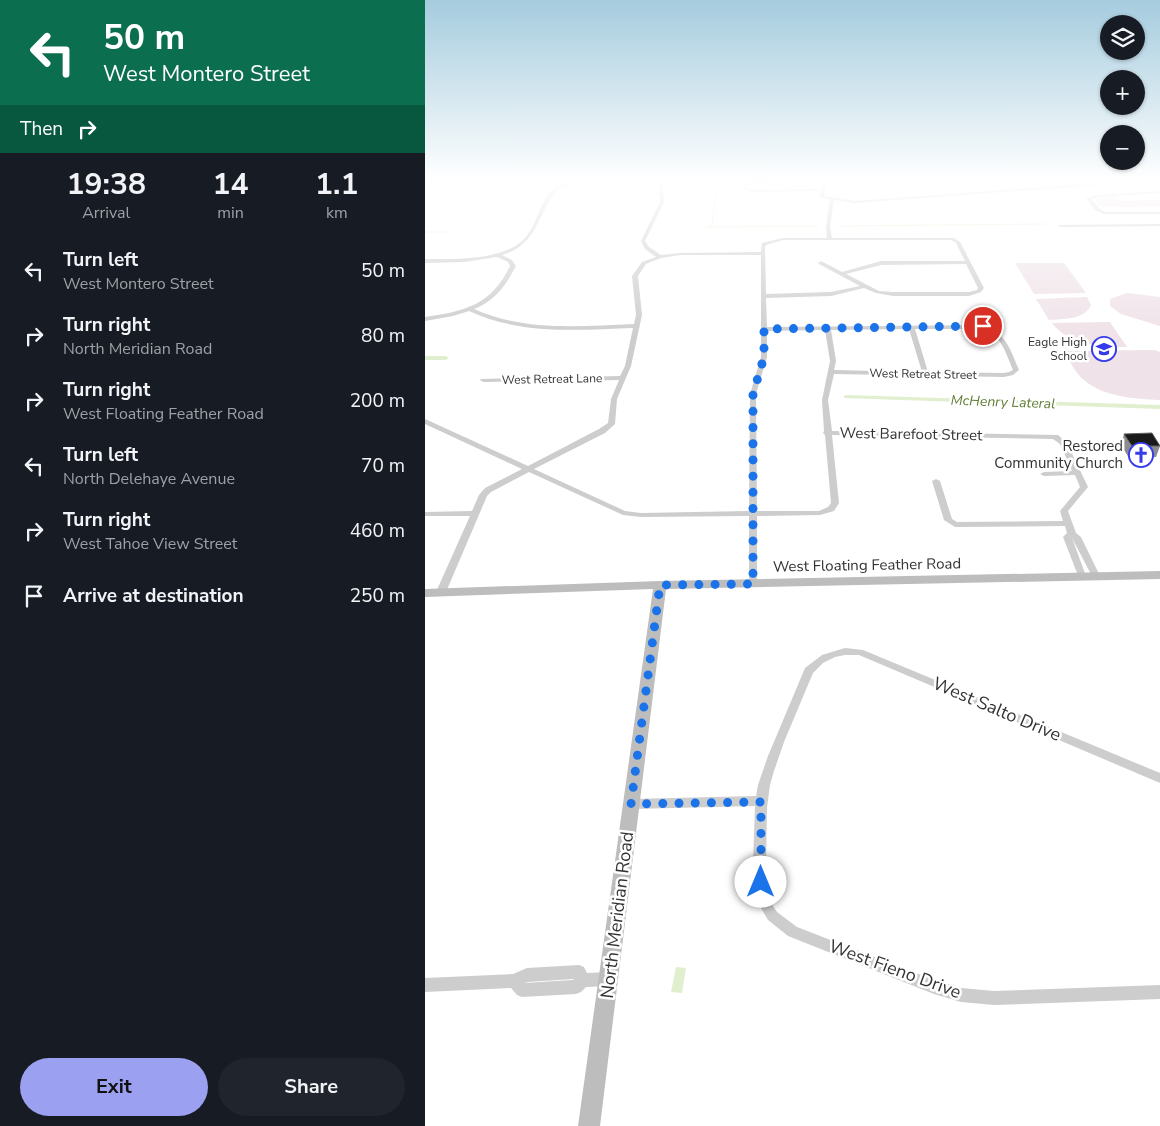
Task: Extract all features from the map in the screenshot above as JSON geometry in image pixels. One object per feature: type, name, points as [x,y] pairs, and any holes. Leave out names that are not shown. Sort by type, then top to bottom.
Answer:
[{"type":"main road","name":"West Floating Feather Road","points":[[425,593],[660,585],[1160,575]]},
{"type":"main road","name":"North Meridian Road","points":[[589,1126],[660,585]]},
{"type":"street","points":[[425,261],[460,261],[496,254],[515,248],[526,240],[530,234]]},
{"type":"street","points":[[647,234],[643,241],[647,248],[660,257]]},
{"type":"street","points":[[829,234],[830,239]]},
{"type":"street","points":[[753,584],[753,394],[764,357],[764,244],[783,239],[952,239],[958,242],[981,288],[979,291],[969,294],[893,294],[877,292],[821,263]]},
{"type":"street","points":[[441,592],[474,513],[480,500],[488,490],[607,428],[613,420],[614,399],[628,366],[639,315],[635,276],[645,264],[660,257],[681,254],[763,253]]},
{"type":"street","points":[[425,319],[469,309],[495,295],[502,288],[513,264],[496,254]]},
{"type":"street","points":[[841,274],[881,263],[968,262]]},
{"type":"street","points":[[764,296],[831,294],[865,286]]},
{"type":"street","points":[[469,309],[487,317],[518,324],[563,327],[637,326]]},
{"type":"street","name":"West Retreat Street","points":[[831,372],[1004,375],[1014,373],[1015,368],[998,334],[990,328],[975,326],[911,327]]},
{"type":"street","points":[[764,329],[911,327],[927,374]]},
{"type":"street","points":[[425,421],[623,513],[631,515],[820,513],[831,509],[835,503],[825,400],[833,361],[828,328]]},
{"type":"street","name":"West Retreat Lane","points":[[483,380],[622,378]]},
{"type":"street","name":"West Barefoot Street","points":[[827,433],[1055,437],[1063,443],[1078,473]]},
{"type":"street","points":[[1044,474],[1078,473],[1084,487],[1064,511],[1072,534],[1077,537],[1096,576]]},
{"type":"street","points":[[936,481],[948,520],[955,525],[1068,522]]},
{"type":"street","points":[[425,514],[474,513]]},
{"type":"street","points":[[1072,534],[1067,537],[1082,576]]},
{"type":"street","name":"West Salto Drive","points":[[761,802],[767,774],[809,671],[818,661],[832,653],[846,651],[861,652],[1160,778]]},
{"type":"street","points":[[631,804],[761,802]]},
{"type":"street","name":"West Fieno Drive","points":[[761,802],[761,888],[764,903],[779,924],[793,932],[934,987],[961,995],[994,998],[1160,992]]},
{"type":"street","points":[[425,985],[514,982],[522,990],[576,987],[583,980],[609,979]]},
{"type":"shaded area","points":[[1015,263],[1064,263],[1086,293],[1034,294]]},
{"type":"shaded area","points":[[1127,293],[1160,297],[1160,326],[1121,314],[1110,306],[1110,299]]},
{"type":"shaded area","points":[[1087,297],[1091,305],[1084,314],[1073,318],[1049,320],[1036,299]]},
{"type":"shaded area","points":[[1110,322],[1127,347],[1097,345],[1076,340],[1067,336],[1052,323]]},
{"type":"shaded area","points":[[1154,350],[1160,352],[1160,400],[1110,394],[1092,386],[1078,374],[1064,351]]},
{"type":"shaded area","points":[[676,967],[686,968],[682,993],[671,992]]},
{"type":"building","points":[[1152,433],[1160,446],[1132,446],[1124,434]]},
{"type":"waterway","name":"McHenry Lateral","points":[[425,358],[446,358]]},
{"type":"waterway","name":"McHenry Lateral","points":[[846,397],[1160,407]]},
{"type":"place","name":"Eagle High School","points":[[1104,349]]},
{"type":"place","name":"Restored Community Church","points":[[1141,455]]},
{"type":"route","points":[[761,882],[761,802],[631,804],[660,585],[753,584],[753,394],[764,357],[764,329],[983,326]]}]
